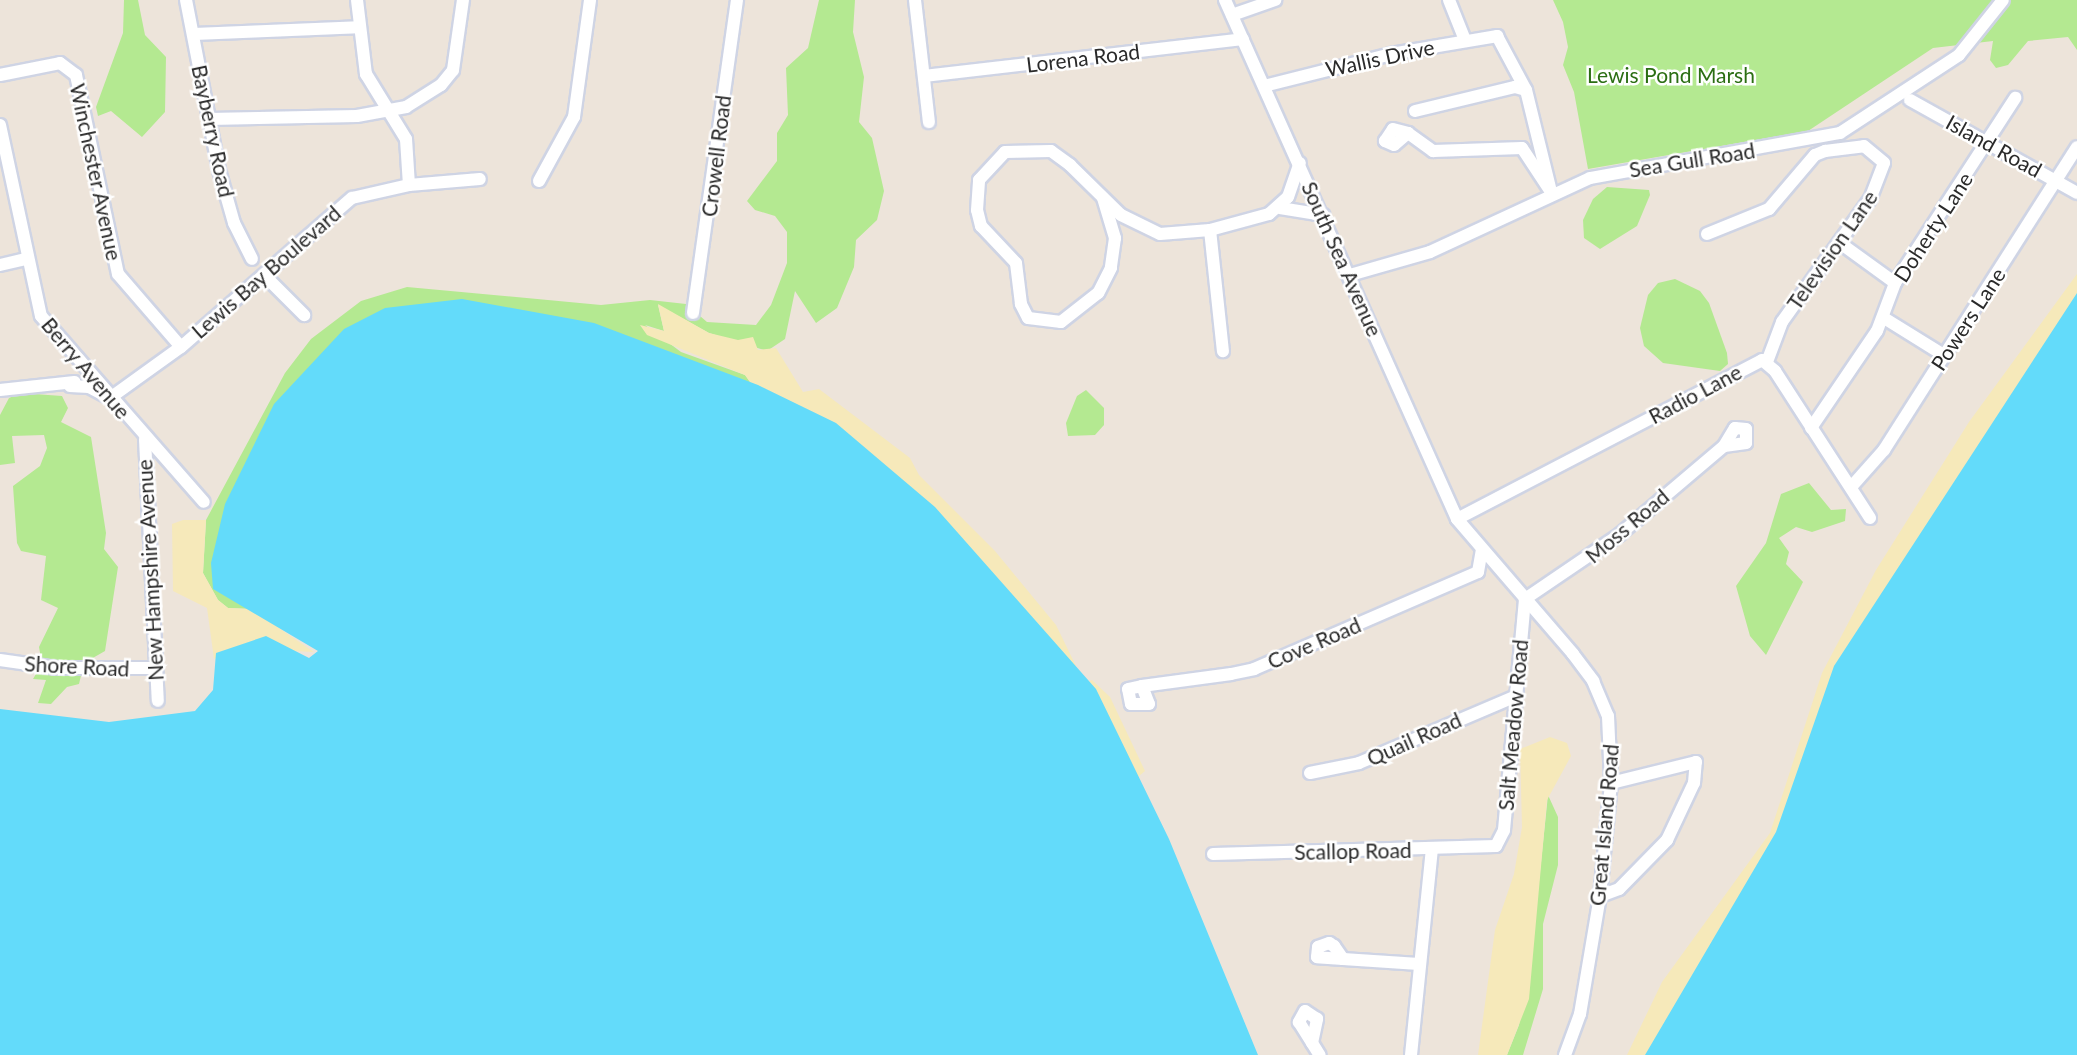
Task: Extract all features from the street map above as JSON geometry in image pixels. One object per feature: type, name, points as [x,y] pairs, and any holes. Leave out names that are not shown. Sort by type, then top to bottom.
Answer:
[{"type":"street","name":"Bayberry Road","points":[[186,0],[209,119],[234,223],[252,258]]},
{"type":"street","points":[[357,0],[358,27],[366,74],[406,139],[408,185]]},
{"type":"street","points":[[209,119],[356,116],[417,102],[447,80],[458,55],[463,0]]},
{"type":"street","points":[[539,181],[574,117],[590,0]]},
{"type":"street","name":"Crowell Road","points":[[693,313],[738,0]]},
{"type":"street","points":[[915,0],[929,122]]},
{"type":"street","name":"South Sea Avenue","points":[[1225,0],[1457,519]]},
{"type":"street","points":[[1232,15],[1275,0]]},
{"type":"street","points":[[1450,0],[1465,40]]},
{"type":"street","name":"Sea Gull Road","points":[[1350,275],[1442,247],[1551,192],[1610,173],[1840,133],[1959,55],[2003,0]]},
{"type":"street","points":[[194,34],[358,27]]},
{"type":"street","name":"Wallis Drive","points":[[1264,86],[1465,40],[1497,36],[1526,90]]},
{"type":"street","name":"Lorena Road","points":[[924,76],[1243,39]]},
{"type":"street","name":"Winchester Avenue","points":[[0,75],[63,64],[76,75],[118,274],[181,347]]},
{"type":"street","points":[[1415,111],[1515,87],[1526,90],[1551,192]]},
{"type":"street","name":"Doherty Lane","points":[[1811,428],[1884,318],[1895,283],[2015,98]]},
{"type":"street","name":"Island Road","points":[[1910,100],[2077,193]]},
{"type":"street","name":"Berry Avenue","points":[[0,125],[5,181],[39,311],[145,439],[204,502]]},
{"type":"street","points":[[1408,133],[1433,151],[1522,148],[1551,192]]},
{"type":"street","name":"Television Lane","points":[[1707,234],[1769,209],[1815,155],[1864,146],[1880,158],[1884,173],[1840,243],[1782,322],[1767,362]]},
{"type":"street","points":[[1103,198],[1115,238],[1111,268],[1089,303],[1061,322],[1037,322],[1023,312],[1016,263],[981,226],[975,200],[979,180],[997,158],[1014,148],[1036,147],[1059,156],[1103,198],[1143,230],[1160,234],[1210,230],[1280,208],[1323,215]]},
{"type":"street","name":"Powers Lane","points":[[1852,486],[1884,450],[1942,354],[2077,148]]},
{"type":"street","points":[[1280,208],[1300,163]]},
{"type":"street","name":"Lewis Bay Boulevard","points":[[110,398],[181,347],[343,204],[408,185],[480,179]]},
{"type":"street","points":[[1115,238],[1143,230]]},
{"type":"street","points":[[1210,230],[1223,351]]},
{"type":"street","points":[[1840,243],[1895,283]]},
{"type":"street","points":[[0,265],[27,259]]},
{"type":"street","points":[[264,275],[304,315]]},
{"type":"street","points":[[1884,318],[1942,354]]},
{"type":"street","name":"Radio Lane","points":[[1457,519],[1756,362],[1767,362],[1852,486],[1870,518]]},
{"type":"street","points":[[70,386],[87,371]]},
{"type":"street","points":[[0,390],[89,387],[110,398]]},
{"type":"street","name":"New Hampshire Avenue","points":[[145,439],[158,701]]},
{"type":"street","name":"Moss Road","points":[[1525,599],[1610,542],[1724,446]]},
{"type":"street","name":"Great Island Road","points":[[1457,519],[1599,691],[1611,730],[1611,783],[1600,896],[1580,1014],[1565,1055]]},
{"type":"street","points":[[1478,572],[1482,551]]},
{"type":"street","name":"Cove Road","points":[[1142,686],[1254,669],[1478,572],[1500,572]]},
{"type":"street","name":"Salt Meadow Road","points":[[1492,848],[1504,830],[1525,599]]},
{"type":"street","name":"Shore Road","points":[[0,660],[56,668],[155,668]]},
{"type":"street","name":"Quail Road","points":[[1310,773],[1359,763],[1516,696]]},
{"type":"street","points":[[1600,896],[1619,889],[1667,840],[1694,783],[1696,762],[1611,783]]},
{"type":"street","name":"Scallop Road","points":[[1213,854],[1492,848]]},
{"type":"street","points":[[1411,1055],[1432,849]]},
{"type":"street","points":[[1343,959],[1419,964]]},
{"type":"street","points":[[1312,1043],[1320,1055]]},
{"type":"green space","points":[[124,0],[138,0],[145,35],[166,57],[165,112],[142,137],[111,111],[98,116],[96,107],[123,33]]},
{"type":"green space","points":[[819,0],[855,0],[853,32],[864,77],[859,122],[872,138],[884,191],[877,220],[856,240],[854,267],[837,308],[816,323],[795,291],[785,339],[767,351],[709,333],[658,305],[664,331],[645,325],[681,352],[745,375],[758,393],[251,609],[228,608],[218,600],[203,573],[206,520],[285,373],[311,339],[361,301],[407,287],[601,305],[650,300],[686,304],[707,322],[756,325],[771,305],[787,263],[787,232],[775,216],[755,210],[747,201],[777,161],[777,133],[788,115],[786,68],[808,48]]},
{"type":"green space","name":"Lewis Pond Marsh","points":[[1553,0],[2077,0],[2077,50],[2068,37],[2028,41],[2008,65],[1996,68],[1990,60],[1993,41],[1933,48],[1808,131],[1588,169],[1574,92],[1563,65],[1568,47],[1563,22]]},
{"type":"green space","points":[[1607,187],[1649,190],[1650,195],[1637,226],[1600,249],[1584,238],[1583,220],[1593,199]]},
{"type":"green space","points":[[1675,279],[1700,291],[1709,303],[1727,353],[1728,364],[1720,371],[1663,363],[1644,346],[1640,328],[1648,295],[1658,283]]},
{"type":"green space","points":[[1086,390],[1104,408],[1104,425],[1095,435],[1068,436],[1066,423],[1077,396]]},
{"type":"green space","points":[[20,393],[62,396],[68,408],[61,422],[91,437],[106,533],[104,549],[118,567],[105,651],[84,663],[79,684],[67,687],[51,704],[38,703],[46,680],[33,679],[42,664],[39,647],[58,608],[41,600],[46,556],[21,551],[17,543],[13,486],[40,466],[47,448],[44,435],[12,436],[15,463],[0,465],[0,415],[9,398]]},
{"type":"green space","points":[[1809,483],[1831,510],[1846,509],[1845,521],[1812,532],[1796,527],[1779,538],[1789,552],[1786,564],[1803,582],[1766,655],[1750,636],[1736,586],[1766,543],[1781,494]]},
{"type":"green space","points":[[1548,795],[1558,817],[1558,865],[1543,924],[1543,989],[1523,1055],[1507,1055],[1519,1025],[1532,949]]},
{"type":"sand","points":[[2077,274],[2077,337],[1862,684],[1649,1055],[1627,1055],[1662,982],[1770,833],[1822,673],[1876,570],[1969,422]]},
{"type":"sand","points":[[658,304],[709,333],[738,340],[753,337],[758,350],[776,348],[803,392],[819,389],[910,458],[919,475],[995,551],[1056,625],[1076,666],[1065,671],[758,393],[745,375],[647,335],[640,325],[664,331]]},
{"type":"sand","points":[[183,520],[206,520],[203,573],[218,600],[228,608],[251,609],[314,652],[232,648],[214,659],[207,608],[173,591],[172,524]]},
{"type":"sand","points":[[1092,680],[1110,697],[1145,771],[1133,781],[1085,683]]},
{"type":"sand","points":[[1550,737],[1567,743],[1571,756],[1547,800],[1529,999],[1507,1055],[1478,1055],[1495,930],[1514,874],[1522,827],[1520,749]]},
{"type":"water","points":[[2077,293],[2077,1055],[1645,1055],[1776,832],[1834,666]]},
{"type":"water","points":[[462,299],[594,323],[758,385],[836,423],[935,507],[1096,689],[1169,839],[1258,1055],[0,1055],[0,709],[109,722],[195,711],[213,690],[216,653],[266,636],[309,658],[318,651],[213,589],[211,563],[225,504],[274,404],[344,329],[385,308]]}]
